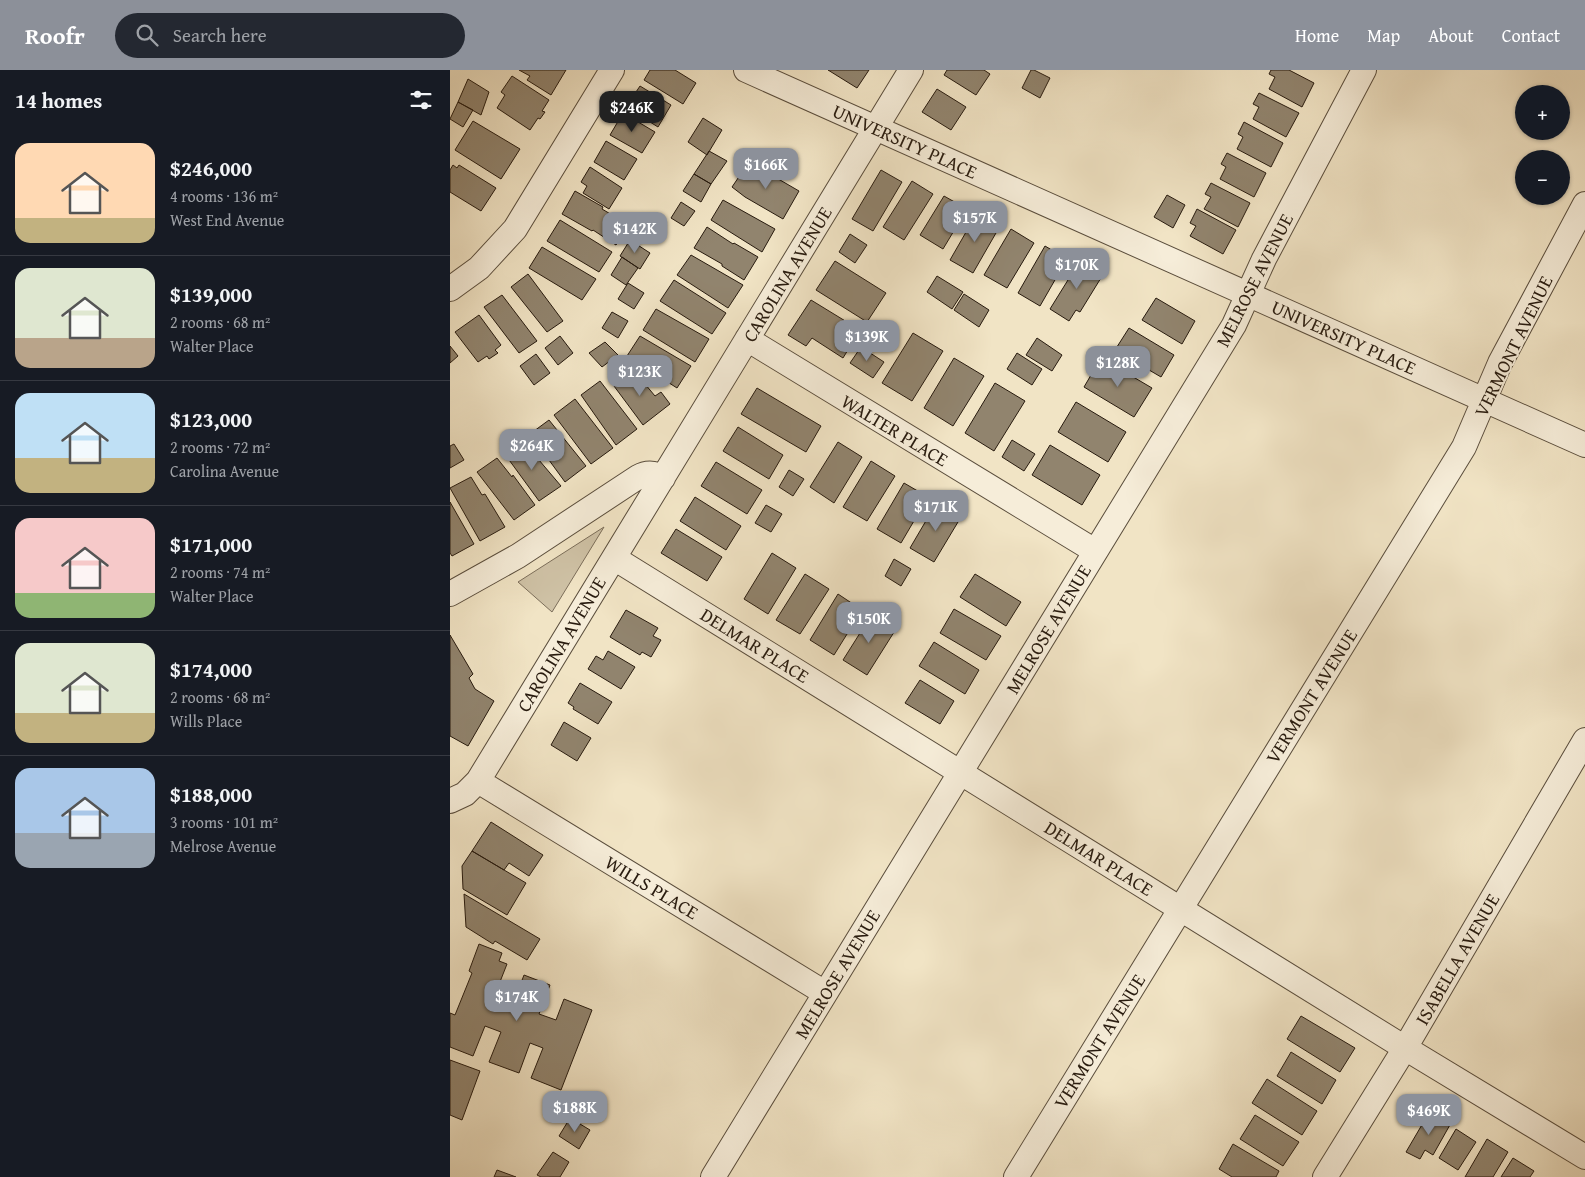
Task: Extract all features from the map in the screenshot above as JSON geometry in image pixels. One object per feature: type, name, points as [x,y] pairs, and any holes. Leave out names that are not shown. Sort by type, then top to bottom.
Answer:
[{"type":"street","points":[[450,289],[480,268],[515,230],[612,70]]},
{"type":"street","name":"UNIVERSITY PLACE","points":[[746,70],[1585,445]]},
{"type":"street","name":"CAROLINA AVENUE","points":[[450,801],[464,794],[478,781],[911,70]]},
{"type":"street","name":"MELROSE AVENUE","points":[[713,1177],[1234,325],[1264,259],[1364,70]]},
{"type":"street","name":"VERMONT AVENUE","points":[[1016,1177],[1464,447],[1500,363],[1585,204]]},
{"type":"street","name":"WALTER PLACE","points":[[747,339],[1095,551]]},
{"type":"street","points":[[450,594],[518,556],[638,477],[651,473],[662,478]]},
{"type":"street","name":"DELMAR PLACE","points":[[614,558],[1405,1048],[1585,1157]]},
{"type":"street","name":"ISABELLA AVENUE","points":[[1325,1177],[1405,1048],[1585,740]]},
{"type":"street","name":"WILLS PLACE","points":[[478,781],[825,993]]},
{"type":"shaded area","points":[[604,527],[552,612],[518,582]]},
{"type":"building","points":[[519,70],[566,70],[551,95],[527,80],[530,76]]},
{"type":"building","points":[[650,70],[675,70],[696,83],[683,104],[644,80]]},
{"type":"building","points":[[828,70],[869,70],[857,88]]},
{"type":"building","points":[[947,70],[984,70],[990,74],[976,95],[944,75]]},
{"type":"building","points":[[1031,70],[1050,78],[1040,98],[1022,88]]},
{"type":"building","points":[[1271,70],[1289,70],[1314,83],[1302,107],[1269,89],[1275,77],[1269,74]]},
{"type":"building","points":[[512,76],[549,100],[542,111],[545,112],[540,119],[538,118],[530,130],[497,108],[505,95],[501,92]]},
{"type":"building","points":[[468,79],[489,92],[481,115],[458,102]]},
{"type":"building","points":[[640,86],[671,105],[658,127],[626,107]]},
{"type":"building","points":[[937,89],[966,107],[951,130],[922,112]]},
{"type":"building","points":[[1259,93],[1299,113],[1286,137],[1253,119],[1259,107],[1253,104]]},
{"type":"building","points":[[458,102],[473,110],[463,127],[450,119]]},
{"type":"building","points":[[623,113],[655,132],[642,153],[610,135]]},
{"type":"building","points":[[703,118],[722,130],[707,155],[688,142]]},
{"type":"building","points":[[473,121],[520,149],[501,179],[455,150]]},
{"type":"building","points":[[1244,122],[1283,143],[1271,167],[1237,149],[1243,137],[1238,134]]},
{"type":"building","points":[[606,141],[637,159],[624,180],[594,162]]},
{"type":"building","points":[[709,151],[727,161],[711,184],[694,174]]},
{"type":"building","points":[[1227,153],[1266,173],[1254,197],[1220,179],[1226,167],[1221,164]]},
{"type":"building","points":[[749,162],[799,191],[783,219],[745,197],[732,187]]},
{"type":"building","points":[[453,165],[457,168],[459,165],[496,188],[481,211],[450,192],[450,170]]},
{"type":"building","points":[[590,167],[622,188],[609,209],[583,193],[587,186],[581,182]]},
{"type":"building","points":[[881,170],[902,182],[873,231],[852,219]]},
{"type":"building","points":[[694,174],[711,184],[701,202],[683,191]]},
{"type":"building","points":[[912,181],[933,194],[904,240],[883,227]]},
{"type":"building","points":[[1211,183],[1250,203],[1238,227],[1204,209],[1211,197],[1205,194]]},
{"type":"building","points":[[575,191],[629,225],[616,245],[593,230],[562,214]]},
{"type":"building","points":[[1167,195],[1185,205],[1173,228],[1154,217]]},
{"type":"building","points":[[944,196],[967,209],[943,249],[920,235]]},
{"type":"building","points":[[723,200],[775,229],[762,252],[711,220]]},
{"type":"building","points":[[681,202],[695,211],[684,226],[671,218]]},
{"type":"building","points":[[1197,209],[1236,230],[1223,254],[1190,236],[1196,226],[1190,223]]},
{"type":"building","points":[[977,213],[1000,226],[973,273],[950,260]]},
{"type":"building","points":[[560,220],[612,252],[599,272],[547,241]]},
{"type":"building","points":[[707,227],[758,257],[744,280],[722,266],[722,264],[694,248]]},
{"type":"building","points":[[1011,229],[1034,243],[1007,288],[984,275]]},
{"type":"building","points":[[850,234],[867,245],[855,263],[839,252]]},
{"type":"building","points":[[630,240],[650,253],[640,269],[620,256]]},
{"type":"building","points":[[1045,246],[1067,259],[1040,306],[1018,293]]},
{"type":"building","points":[[542,247],[596,279],[582,300],[529,268]]},
{"type":"building","points":[[691,255],[743,285],[728,308],[677,275]]},
{"type":"building","points":[[622,257],[638,268],[626,285],[611,275]]},
{"type":"building","points":[[1081,259],[1104,273],[1080,312],[1076,310],[1069,321],[1050,309]]},
{"type":"building","points":[[835,261],[886,293],[867,322],[816,290]]},
{"type":"building","points":[[528,274],[563,321],[547,332],[511,287]]},
{"type":"building","points":[[937,276],[963,292],[952,309],[927,292]]},
{"type":"building","points":[[674,280],[726,313],[712,334],[660,301]]},
{"type":"building","points":[[628,283],[644,293],[634,309],[618,299]]},
{"type":"building","points":[[964,294],[989,310],[979,327],[954,310]]},
{"type":"building","points":[[502,295],[537,341],[519,353],[484,307]]},
{"type":"building","points":[[1156,298],[1195,321],[1182,344],[1142,320]]},
{"type":"building","points":[[811,300],[860,330],[843,358],[812,338],[806,346],[788,335]]},
{"type":"building","points":[[656,309],[709,339],[695,362],[643,330]]},
{"type":"building","points":[[612,312],[628,321],[618,338],[602,328]]},
{"type":"building","points":[[479,315],[501,345],[495,350],[498,353],[489,359],[487,356],[478,362],[455,332]]},
{"type":"building","points":[[1129,328],[1174,355],[1161,377],[1115,350]]},
{"type":"building","points":[[913,333],[943,351],[912,401],[882,383]]},
{"type":"building","points":[[560,336],[573,353],[558,365],[545,348]]},
{"type":"building","points":[[640,336],[691,366],[677,388],[627,356]]},
{"type":"building","points":[[1037,338],[1062,355],[1052,371],[1026,355]]},
{"type":"building","points":[[605,342],[618,355],[602,367],[589,353]]},
{"type":"building","points":[[450,346],[458,356],[450,363]]},
{"type":"building","points":[[861,347],[884,362],[873,378],[850,363]]},
{"type":"building","points":[[1017,353],[1042,369],[1032,385],[1007,369]]},
{"type":"building","points":[[536,354],[550,373],[534,385],[520,366]]},
{"type":"building","points":[[954,358],[984,376],[953,426],[924,408]]},
{"type":"building","points":[[1101,358],[1152,388],[1134,417],[1084,387]]},
{"type":"building","points":[[630,368],[643,385],[645,384],[655,396],[661,392],[670,404],[643,425],[611,382]]},
{"type":"building","points":[[600,381],[637,429],[616,445],[581,395]]},
{"type":"building","points":[[995,383],[1025,401],[994,451],[965,433]]},
{"type":"building","points":[[757,388],[821,426],[806,452],[741,414]]},
{"type":"building","points":[[575,399],[613,448],[591,464],[554,415]]},
{"type":"building","points":[[1076,402],[1126,432],[1108,462],[1058,432]]},
{"type":"building","points":[[549,420],[586,466],[565,482],[530,434]]},
{"type":"building","points":[[738,427],[783,455],[769,479],[723,451]]},
{"type":"building","points":[[522,440],[561,486],[539,501],[504,453]]},
{"type":"building","points":[[1012,440],[1035,454],[1024,471],[1002,457]]},
{"type":"building","points":[[838,442],[862,457],[834,503],[810,487]]},
{"type":"building","points":[[454,444],[464,460],[450,468],[450,446]]},
{"type":"building","points":[[1050,445],[1100,475],[1082,505],[1032,475]]},
{"type":"building","points":[[497,458],[512,477],[513,475],[535,505],[514,520],[477,472]]},
{"type":"building","points":[[871,461],[895,476],[867,521],[843,507]]},
{"type":"building","points":[[716,462],[762,490],[747,514],[701,486]]},
{"type":"building","points":[[789,470],[804,479],[793,496],[779,487]]},
{"type":"building","points":[[471,477],[482,495],[485,494],[505,527],[480,541],[450,488]]},
{"type":"building","points":[[904,483],[928,497],[901,543],[877,529]]},
{"type":"building","points":[[695,497],[741,526],[726,550],[680,521]]},
{"type":"building","points":[[450,502],[474,544],[452,556],[450,553]]},
{"type":"building","points":[[937,502],[961,517],[934,562],[910,548]]},
{"type":"building","points":[[766,505],[782,514],[771,532],[755,523]]},
{"type":"building","points":[[676,529],[722,557],[707,581],[661,553]]},
{"type":"building","points":[[772,553],[796,568],[768,614],[744,599]]},
{"type":"building","points":[[894,559],[911,569],[901,586],[885,576]]},
{"type":"building","points":[[805,574],[829,589],[800,634],[776,620]]},
{"type":"building","points":[[975,574],[1021,602],[1006,626],[960,597]]},
{"type":"building","points":[[838,594],[862,610],[834,655],[810,640]]},
{"type":"building","points":[[954,609],[1001,636],[986,660],[940,633]]},
{"type":"building","points":[[626,610],[658,628],[653,636],[661,640],[651,657],[642,652],[640,655],[610,637]]},
{"type":"building","points":[[872,614],[896,629],[867,675],[843,660]]},
{"type":"building","points":[[450,635],[473,674],[469,678],[475,689],[494,701],[468,746],[450,736]]},
{"type":"building","points":[[934,642],[979,670],[965,694],[919,666]]},
{"type":"building","points":[[608,651],[635,667],[621,689],[588,669],[596,656],[603,660]]},
{"type":"building","points":[[920,680],[954,701],[940,724],[905,703]]},
{"type":"building","points":[[580,683],[612,702],[598,724],[573,709],[574,707],[568,703]]},
{"type":"building","points":[[564,722],[591,738],[577,761],[551,745]]},
{"type":"building","points":[[491,822],[543,855],[529,876],[509,863],[504,870],[472,851]]},
{"type":"building","points":[[472,851],[526,883],[507,915],[463,889],[462,866]]},
{"type":"building","points":[[464,894],[540,939],[527,960],[495,941],[493,944],[466,927]]},
{"type":"building","points":[[479,944],[502,953],[499,961],[507,964],[494,997],[513,1004],[524,975],[550,985],[539,1014],[556,1020],[564,999],[592,1010],[561,1090],[531,1078],[543,1048],[530,1043],[519,1073],[489,1062],[501,1032],[485,1026],[473,1056],[450,1047],[450,1013],[455,1015],[472,973],[469,971]]},
{"type":"building","points":[[1301,1016],[1355,1048],[1340,1072],[1287,1039]]},
{"type":"building","points":[[1291,1052],[1336,1080],[1322,1104],[1277,1076]]},
{"type":"building","points":[[450,1060],[480,1071],[462,1120],[450,1115]]},
{"type":"building","points":[[1267,1079],[1317,1111],[1302,1135],[1252,1103]]},
{"type":"building","points":[[1430,1111],[1451,1123],[1433,1155],[1425,1150],[1420,1159],[1406,1152]]},
{"type":"building","points":[[1255,1115],[1299,1142],[1283,1166],[1240,1139]]},
{"type":"building","points":[[570,1118],[590,1130],[579,1149],[559,1136]]},
{"type":"building","points":[[1456,1129],[1476,1142],[1458,1170],[1439,1158]]},
{"type":"building","points":[[1487,1139],[1508,1152],[1493,1177],[1465,1177]]},
{"type":"building","points":[[1233,1144],[1279,1171],[1276,1177],[1232,1177],[1219,1169]]},
{"type":"building","points":[[553,1152],[569,1162],[560,1177],[541,1177],[537,1175]]},
{"type":"building","points":[[1513,1158],[1534,1171],[1530,1177],[1501,1177]]},
{"type":"building","points":[[497,1170],[516,1177],[494,1177]]}]
